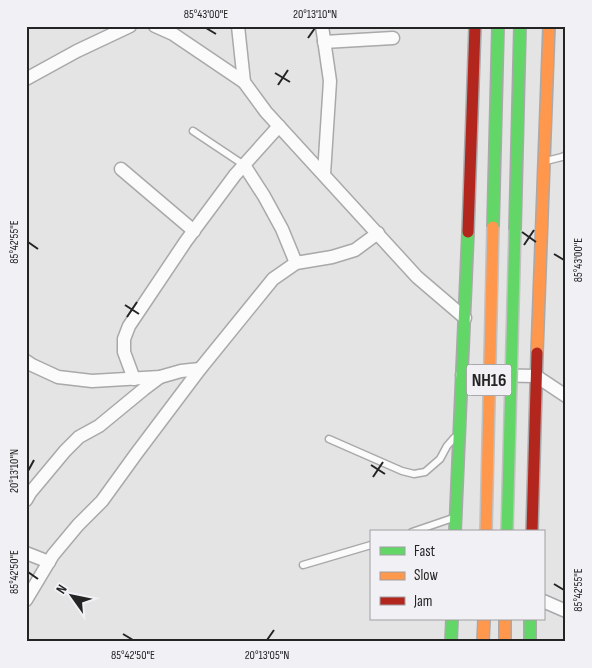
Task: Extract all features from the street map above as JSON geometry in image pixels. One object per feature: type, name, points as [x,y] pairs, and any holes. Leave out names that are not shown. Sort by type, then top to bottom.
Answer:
[{"type":"main road","points":[[455,530],[465,318],[475,26]]},
{"type":"main road","name":"NH16","points":[[486,530],[498,26]]},
{"type":"main road","name":"NH16","points":[[507,530],[520,26]]},
{"type":"main road","points":[[532,530],[549,26]]},
{"type":"main road","points":[[451,642],[452,620]]},
{"type":"main road","points":[[483,642],[484,620]]},
{"type":"main road","points":[[505,620],[505,642]]},
{"type":"main road","points":[[530,620],[530,642]]},
{"type":"street","points":[[26,79],[77,51],[130,26]]},
{"type":"street","points":[[155,26],[173,34],[244,82],[266,112],[417,277],[465,318]]},
{"type":"street","points":[[238,26],[244,82]]},
{"type":"street","points":[[322,26],[330,81],[324,174]]},
{"type":"street","points":[[324,42],[393,38]]},
{"type":"street","points":[[134,379],[124,352],[124,339],[129,326],[194,230],[235,175],[279,126]]},
{"type":"street","points":[[244,165],[264,196],[282,230],[296,263]]},
{"type":"street","points":[[121,169],[194,230]]},
{"type":"street","points":[[26,600],[53,555],[78,525],[102,501],[200,369],[274,279],[296,263],[332,257],[355,250],[378,233]]},
{"type":"street","points":[[26,361],[58,377],[92,381],[160,377],[180,371],[200,369]]},
{"type":"street","points":[[462,375],[536,376],[566,396]]},
{"type":"street","points":[[28,495],[80,437],[99,426],[160,377]]},
{"type":"street","points":[[26,553],[49,562]]},
{"type":"street","points":[[544,601],[566,611]]},
{"type":"lane","points":[[193,131],[244,165]]},
{"type":"lane","points":[[544,162],[566,155]]},
{"type":"lane","points":[[329,439],[402,471],[414,474],[425,472],[440,460],[447,446],[459,434]]},
{"type":"lane","points":[[418,530],[456,516]]},
{"type":"lane","points":[[303,565],[370,545]]},
{"type":"traffic: fast","points":[[493,227],[498,26]]},
{"type":"traffic: fast","points":[[515,230],[520,26]]},
{"type":"traffic: fast","points":[[507,530],[515,230]]},
{"type":"traffic: fast","points":[[455,530],[468,232]]},
{"type":"traffic: fast","points":[[451,642],[452,620]]},
{"type":"traffic: fast","points":[[530,620],[530,642]]},
{"type":"traffic: slow","points":[[537,353],[549,26]]},
{"type":"traffic: slow","points":[[486,530],[493,227]]},
{"type":"traffic: slow","points":[[483,642],[484,620]]},
{"type":"traffic: slow","points":[[505,620],[505,642]]},
{"type":"traffic: jam","points":[[468,232],[475,26]]},
{"type":"traffic: jam","points":[[532,530],[537,353]]}]
